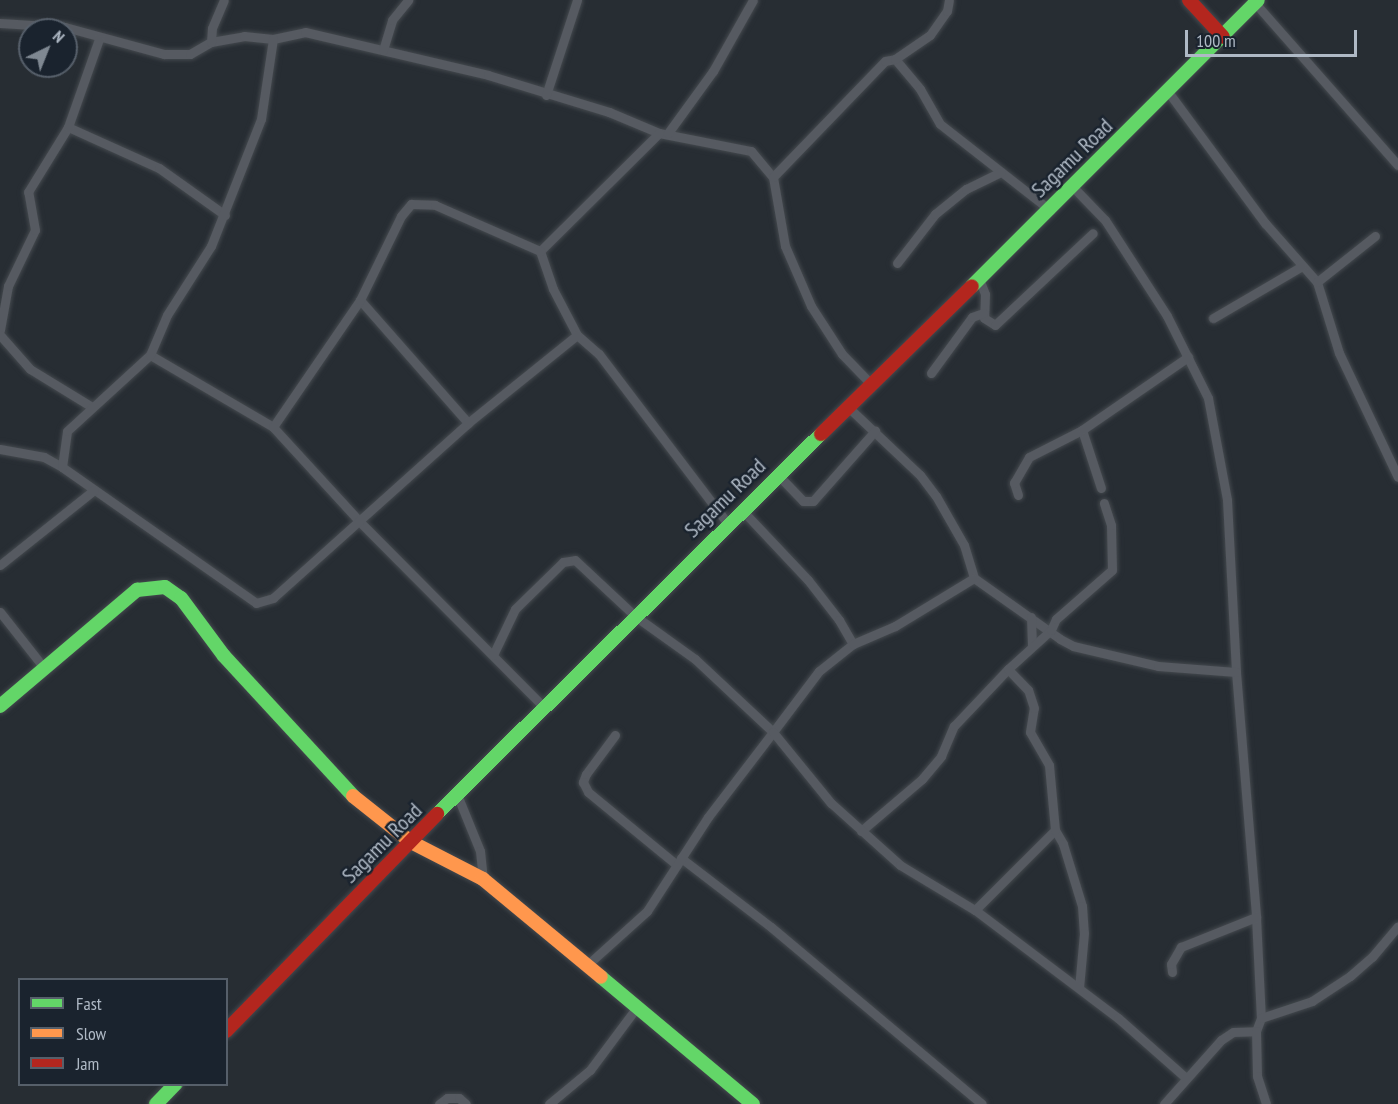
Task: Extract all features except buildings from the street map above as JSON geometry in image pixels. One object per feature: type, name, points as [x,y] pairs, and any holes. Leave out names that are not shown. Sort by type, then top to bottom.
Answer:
[{"type":"main road","points":[[1189,0],[1223,37]]},
{"type":"main road","name":"Sagamu Road","points":[[228,1029],[458,797],[543,706],[1169,93],[1257,1]]},
{"type":"main road","points":[[0,706],[137,590],[150,586],[165,587],[181,598],[224,656],[338,784],[411,842],[483,879],[637,1006],[748,1103]]},
{"type":"main road","points":[[160,1102],[172,1086]]},
{"type":"street","points":[[211,42],[212,28],[224,0]]},
{"type":"street","points":[[383,50],[392,20],[408,0]]},
{"type":"street","points":[[546,95],[577,0]]},
{"type":"street","points":[[540,251],[663,133],[713,71],[753,0]]},
{"type":"street","points":[[773,177],[885,61],[895,59],[930,35],[947,11],[949,0]]},
{"type":"street","points":[[1257,1],[1398,165]]},
{"type":"street","points":[[0,23],[50,24],[99,39],[164,54],[190,54],[211,42],[244,36],[273,39],[305,32],[488,75],[546,95],[609,112],[663,133],[751,151],[773,177],[785,246],[811,306],[842,354],[872,385]]},
{"type":"street","points":[[0,330],[8,286],[35,230],[28,192],[68,127],[99,39]]},
{"type":"street","points":[[62,467],[68,431],[150,355],[167,315],[211,246],[261,119],[273,39]]},
{"type":"street","points":[[895,59],[920,89],[940,124],[1050,210]]},
{"type":"street","points":[[1169,93],[1265,223],[1317,282],[1340,353],[1398,477]]},
{"type":"street","points":[[68,127],[159,168],[225,215]]},
{"type":"street","points":[[897,263],[935,214],[966,189],[1001,172]]},
{"type":"street","points":[[1073,187],[1105,220],[1167,316],[1208,398],[1227,500],[1236,672],[1256,917],[1261,1018],[1256,1031],[1257,1076],[1266,1104]]},
{"type":"street","points":[[273,427],[360,300],[401,216],[411,204],[435,205],[540,251],[553,289],[577,335],[599,354],[728,524]]},
{"type":"street","points":[[979,279],[986,294],[983,313],[989,324],[995,325],[1093,233]]},
{"type":"street","points":[[1317,282],[1376,236]]},
{"type":"street","points":[[1213,318],[1302,266]]},
{"type":"street","points":[[360,300],[468,423]]},
{"type":"street","points":[[931,373],[972,317],[983,313]]},
{"type":"street","points":[[0,335],[30,369],[92,407]]},
{"type":"street","points":[[0,449],[44,457],[62,467],[256,603],[273,598],[468,423],[577,335]]},
{"type":"street","points":[[150,355],[273,427],[359,520],[543,706]]},
{"type":"street","points":[[1018,495],[1014,483],[1029,457],[1082,430],[1188,357]]},
{"type":"street","points":[[849,407],[920,475],[950,517],[974,578],[1073,646],[1158,666],[1236,672]]},
{"type":"street","points":[[1082,430],[1101,488]]},
{"type":"street","points":[[778,475],[803,501],[813,501],[875,431]]},
{"type":"street","points":[[0,565],[94,490]]},
{"type":"street","points":[[861,831],[922,779],[941,756],[954,726],[1008,669],[1051,630],[1065,612],[1112,570],[1111,525],[1104,503]]},
{"type":"street","points":[[742,510],[808,580],[839,620],[853,644]]},
{"type":"street","points":[[493,655],[515,609],[570,559],[635,616],[695,659],[773,732],[801,770],[861,831],[900,865],[975,910],[1079,988],[1185,1077]]},
{"type":"street","points":[[586,966],[647,910],[679,861],[819,670],[853,644],[895,626],[974,578]]},
{"type":"street","points":[[0,612],[44,668]]},
{"type":"street","points":[[1031,617],[1032,646]]},
{"type":"street","points":[[1008,669],[1028,690],[1034,708],[1030,732],[1049,765],[1054,830],[1063,844],[1082,906],[1084,933],[1079,988]]},
{"type":"street","points":[[615,735],[586,774],[583,782],[588,792],[771,927],[982,1104]]},
{"type":"street","points":[[458,797],[480,851],[483,879]]},
{"type":"street","points":[[975,910],[1054,830]]},
{"type":"street","points":[[1172,972],[1171,964],[1181,947],[1256,917]]},
{"type":"street","points":[[1261,1018],[1312,1001],[1350,976],[1372,957],[1398,926]]},
{"type":"street","points":[[549,1104],[590,1070],[637,1006]]},
{"type":"street","points":[[1164,1104],[1185,1077],[1233,1032],[1256,1031]]},
{"type":"street","points":[[439,1104],[447,1098],[459,1098],[466,1104]]},
{"type":"traffic: fast","points":[[972,286],[1258,0]]},
{"type":"traffic: fast","points":[[437,814],[821,434]]},
{"type":"traffic: fast","points":[[0,706],[137,590],[165,587],[181,598],[224,656],[353,796]]},
{"type":"traffic: fast","points":[[601,977],[753,1104]]},
{"type":"traffic: fast","points":[[156,1104],[173,1086]]},
{"type":"traffic: slow","points":[[353,796],[411,842],[483,879],[601,977]]},
{"type":"traffic: jam","points":[[1189,0],[1223,37]]},
{"type":"traffic: jam","points":[[821,434],[972,286]]},
{"type":"traffic: jam","points":[[228,1029],[437,814]]}]
